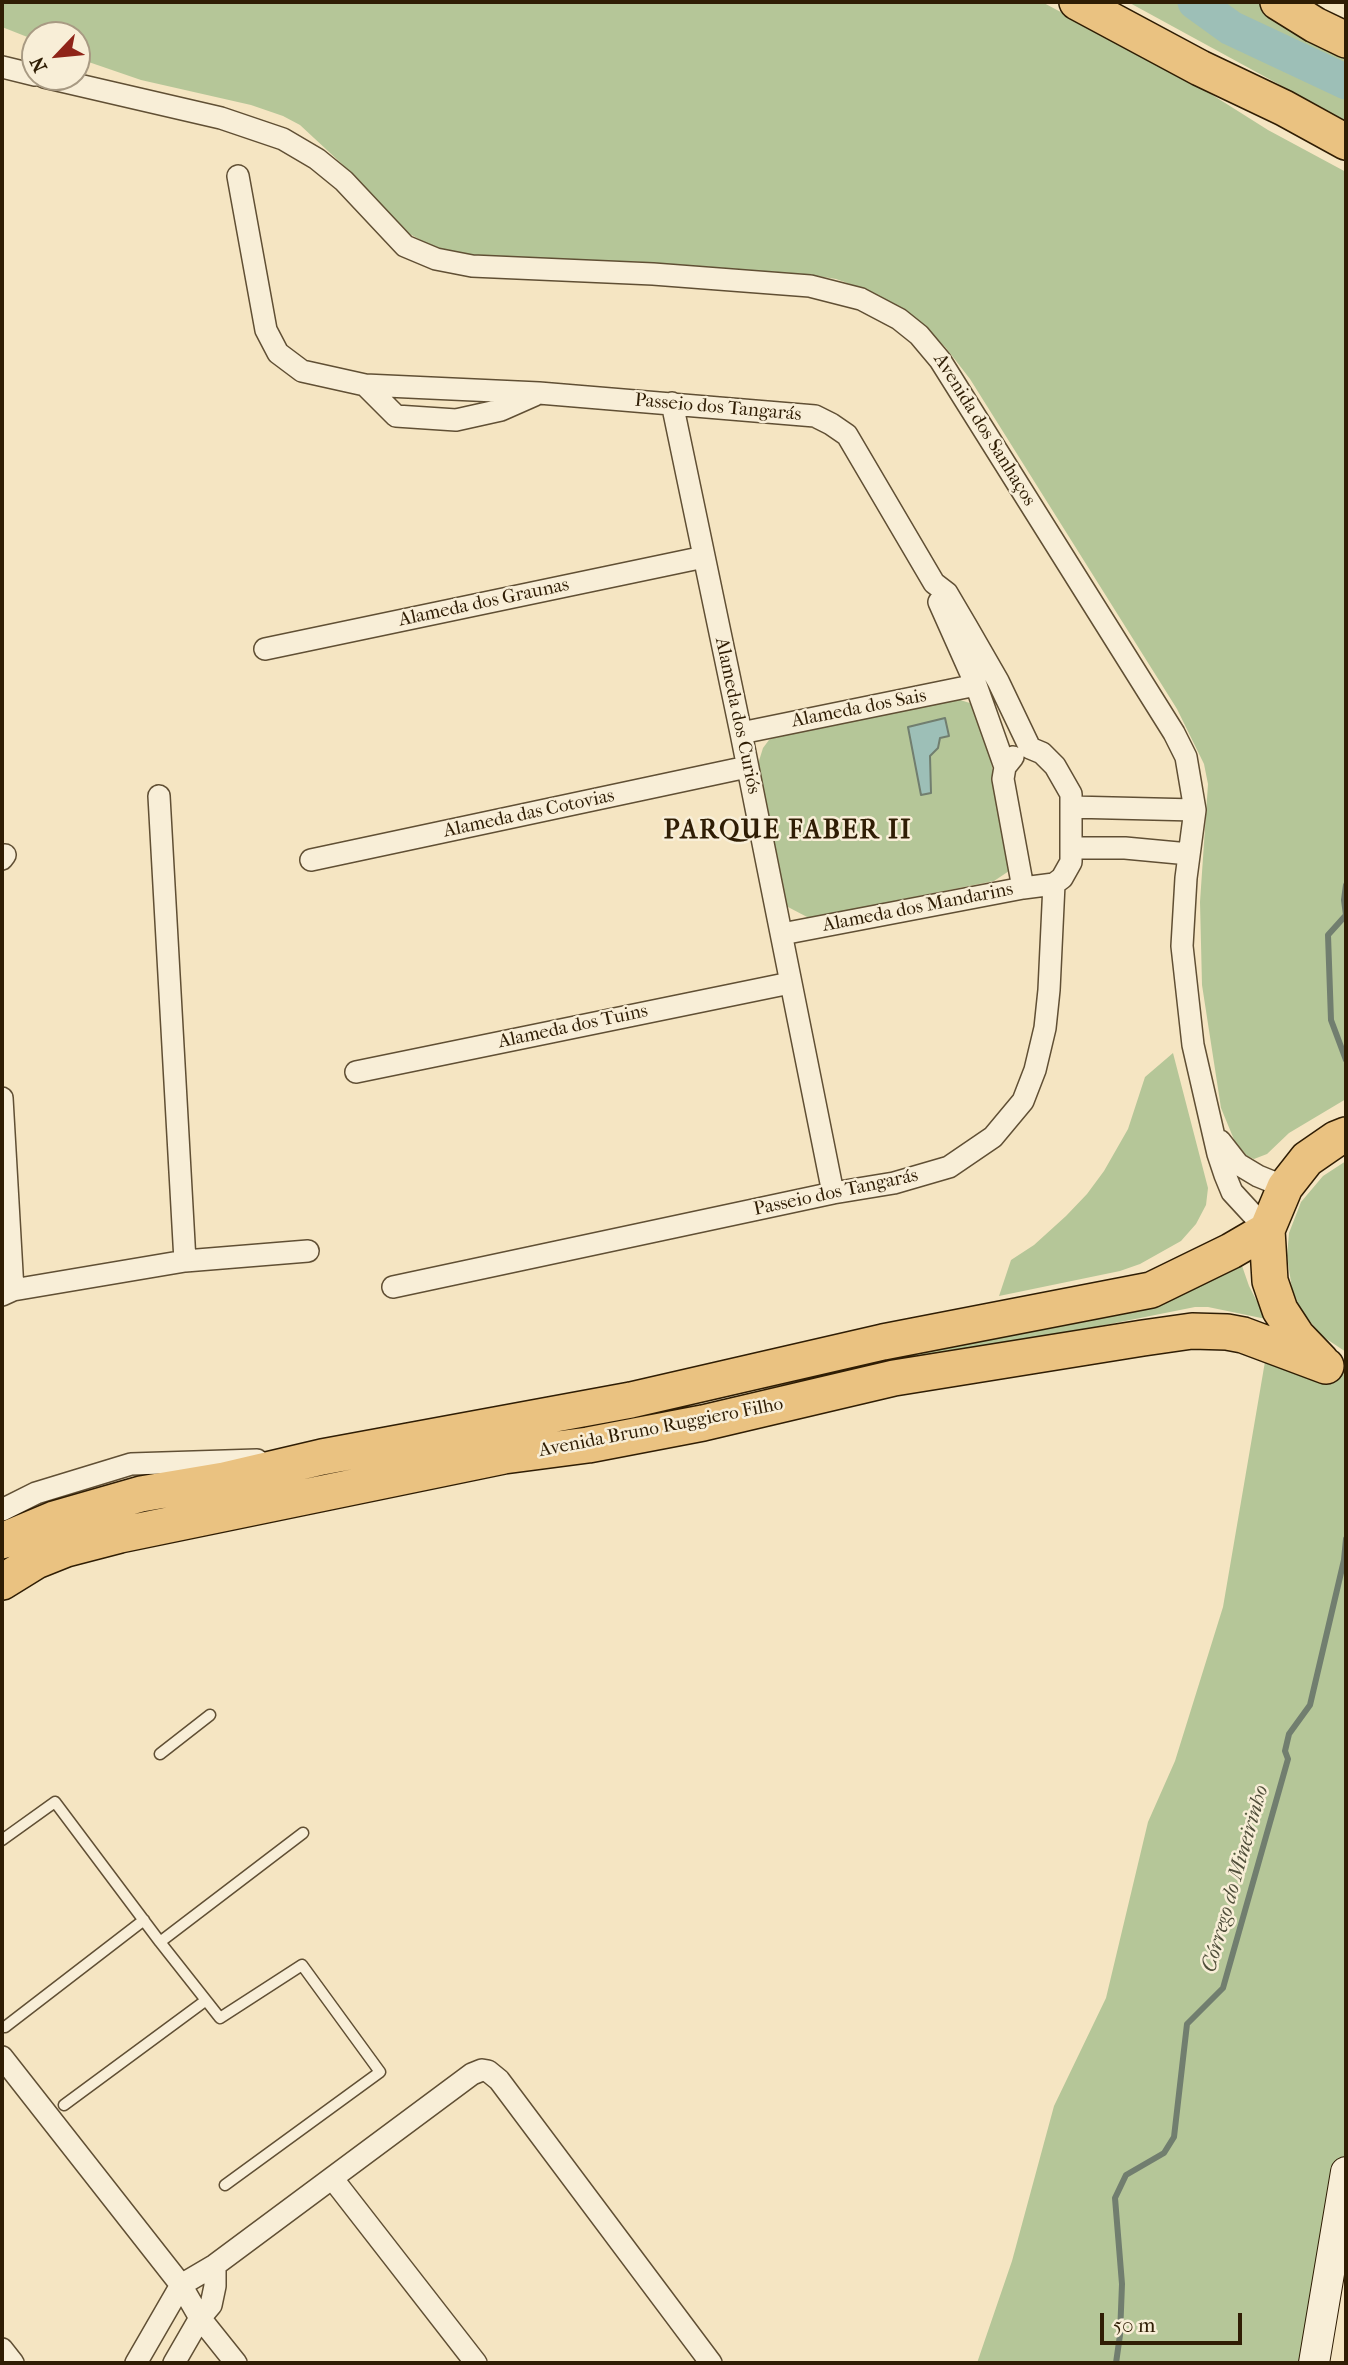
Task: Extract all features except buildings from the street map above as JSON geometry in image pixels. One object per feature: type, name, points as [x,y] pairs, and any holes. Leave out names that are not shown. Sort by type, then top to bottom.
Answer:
[{"type":"main road","points":[[1077,2],[1346,142]]},
{"type":"main road","points":[[1278,2],[1346,40]]},
{"type":"main road","points":[[1336,1369],[1297,1336],[1280,1310],[1270,1281],[1267,1230],[1285,1187],[1307,1159],[1343,1135]]},
{"type":"main road","name":"Avenida Bruno Ruggiero Filho","points":[[2,1541],[54,1519],[141,1494],[224,1480],[322,1457],[631,1400],[883,1342],[1151,1290],[1231,1251],[1267,1230]]},
{"type":"main road","name":"Avenida Bruno Ruggiero Filho","points":[[2,1582],[36,1561],[56,1553],[120,1535],[504,1456],[588,1445],[703,1423],[894,1378],[1169,1334],[1215,1331],[1243,1335],[1336,1369]]},
{"type":"main road","points":[[883,1342],[894,1378]]},
{"type":"street","points":[[2,67],[21,72]]},
{"type":"street","name":"Avenida dos Sanhaços","points":[[91,88],[221,118],[283,139],[309,153],[344,181],[405,246],[453,264],[653,274],[810,286],[862,299],[899,319],[919,335],[940,360],[1174,733],[1188,765],[1195,810],[1182,946],[1193,1045],[1218,1154],[1232,1192],[1267,1230]]},
{"type":"street","name":"Passeio dos Tangarás","points":[[237,176],[266,330],[271,344],[286,360],[302,371],[365,385],[539,393],[815,416],[847,435],[934,583],[936,595],[976,685],[1004,767],[1003,779],[1023,888]]},
{"type":"street","name":"Passeio dos Tangarás","points":[[365,385],[396,416],[456,420],[501,410],[539,393]]},
{"type":"street","name":"Alameda dos Curiós","points":[[672,404],[833,1193]]},
{"type":"street","name":"Alameda dos Graunas","points":[[265,649],[704,557]]},
{"type":"street","name":"Passeio dos Tangarás","points":[[393,1287],[833,1193],[894,1183],[949,1167],[993,1137],[1023,1101],[1035,1070],[1045,1028],[1053,950],[1054,884],[1062,878],[1071,862],[1071,794],[1055,766],[1042,753],[1030,748],[998,681],[967,627],[947,593],[934,583]]},
{"type":"street","name":"Alameda dos Sais","points":[[741,733],[976,685]]},
{"type":"street","points":[[1004,767],[1013,756],[1030,748]]},
{"type":"street","name":"Alameda das Cotovias","points":[[311,860],[747,767]]},
{"type":"street","points":[[159,796],[185,1261]]},
{"type":"street","points":[[1071,807],[1195,810]]},
{"type":"street","points":[[1072,848],[1125,848],[1189,854]]},
{"type":"street","name":"Alameda dos Mandarins","points":[[782,934],[1054,884]]},
{"type":"street","name":"Alameda dos Tuins","points":[[356,1072],[790,983]]},
{"type":"street","points":[[2,1098],[7,1293],[185,1261],[308,1251]]},
{"type":"street","name":"Avenida dos Sanhaços","points":[[1213,1130],[1238,1164],[1285,1187]]},
{"type":"street","name":"Avenida Bruno Ruggiero Filho","points":[[2,1510],[36,1493],[131,1464],[322,1457]]},
{"type":"street","points":[[2,2057],[181,2285],[200,2318],[236,2363]]},
{"type":"street","points":[[136,2363],[181,2285],[215,2265],[472,2074],[482,2070],[488,2071],[499,2080],[711,2363]]},
{"type":"street","points":[[1314,2363],[1346,2172]]},
{"type":"street","points":[[331,2178],[477,2363]]},
{"type":"street","points":[[174,2363],[200,2318],[211,2305],[215,2265]]},
{"type":"street","points":[[2,2349],[13,2363]]},
{"type":"lane","points":[[160,1754],[210,1715]]},
{"type":"lane","points":[[2,1840],[55,1802],[220,2018],[302,1965],[380,2071],[225,2185]]},
{"type":"lane","points":[[160,1942],[303,1833]]},
{"type":"lane","points":[[5,2027],[144,1920]]},
{"type":"lane","points":[[64,2105],[205,2001]]},
{"type":"green space","points":[[2,2],[1042,2],[1195,84],[1268,130],[1346,172],[1346,1099],[1289,1133],[1267,1154],[1254,1159],[1247,1156],[1235,1142],[1221,1108],[1202,985],[1200,902],[1208,784],[1204,764],[1177,709],[970,379],[922,323],[893,303],[864,289],[836,279],[804,274],[644,262],[468,257],[435,248],[399,228],[342,164],[300,125],[283,116],[251,105],[141,80],[91,63],[91,21],[21,21],[21,34],[2,27]]},
{"type":"green space","points":[[1128,2],[1258,2],[1346,51],[1346,121]]},
{"type":"green space","points":[[957,699],[973,704],[980,711],[1013,864],[1009,871],[994,881],[809,918],[788,907],[782,898],[758,764],[763,748],[769,740],[780,734]]},
{"type":"green space","points":[[1173,1053],[1208,1188],[1206,1205],[1196,1224],[1181,1241],[1140,1264],[1120,1271],[999,1296],[1011,1260],[1034,1245],[1066,1216],[1104,1171],[1128,1129],[1145,1077]]},
{"type":"green space","points":[[1346,1161],[1346,1352],[1322,1336],[1301,1310],[1292,1289],[1287,1256],[1289,1233],[1301,1202],[1323,1176]]},
{"type":"green space","points":[[1240,1260],[1249,1286],[1266,1319],[1208,1307],[1195,1307],[910,1364],[903,1358],[903,1355]]},
{"type":"green space","points":[[1268,1344],[1346,1372],[1346,2172],[1314,2363],[977,2363],[1012,2261],[1054,2106],[1106,1998],[1148,1822],[1175,1761],[1223,1607]]},
{"type":"water","points":[[945,718],[949,736],[940,738],[938,748],[930,756],[931,793],[921,795],[908,727]]},
{"type":"waterway","points":[[1195,2],[1231,28],[1346,82]]},
{"type":"waterway","name":"Córrego do Mineirinho","points":[[1346,885],[1346,915],[1328,935],[1331,1020],[1346,1060]]},
{"type":"waterway","name":"Córrego do Mineirinho","points":[[1116,2363],[1122,2284],[1115,2198],[1126,2175],[1164,2153],[1174,2137],[1187,2024],[1223,1988],[1288,1759],[1285,1751],[1289,1734],[1310,1705],[1344,1560],[1346,1539]]},
{"type":"district","name":"PARQUE FABER II","points":[[788,832]]}]
